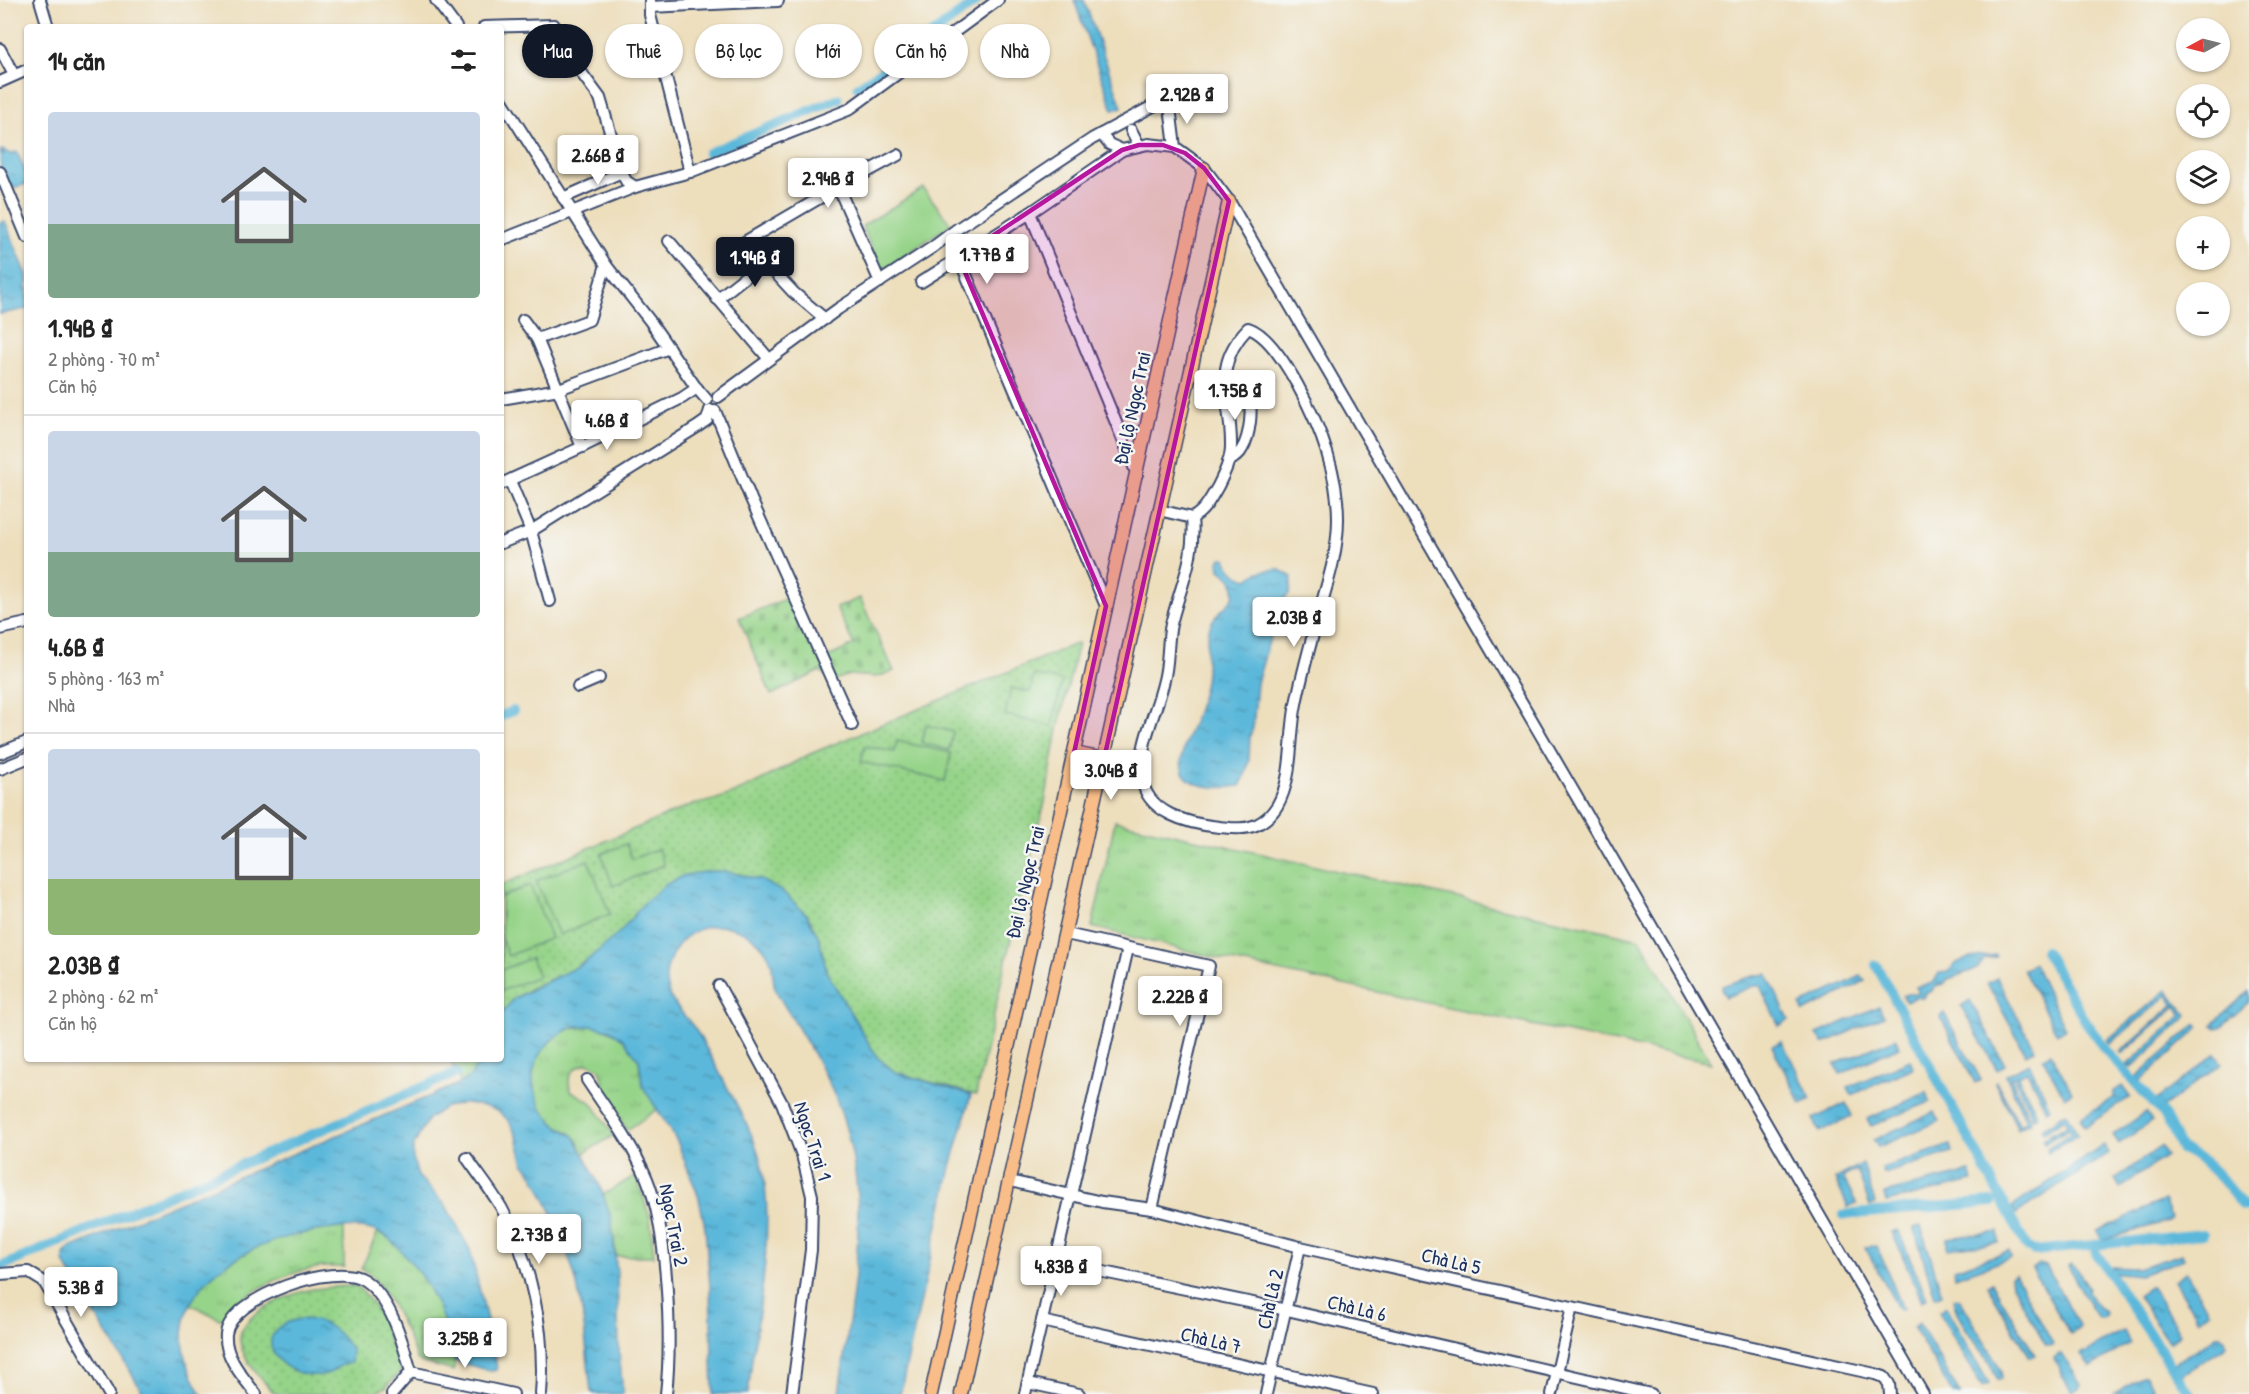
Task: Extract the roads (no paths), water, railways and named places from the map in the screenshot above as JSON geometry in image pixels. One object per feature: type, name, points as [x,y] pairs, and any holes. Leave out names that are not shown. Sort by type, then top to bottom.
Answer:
[{"type":"main road","name":"Đại lộ Ngọc Trai","points":[[931,1394],[1204,168]]},
{"type":"main road","points":[[962,1394],[1229,201]]},
{"type":"main road","points":[[1074,753],[1104,759]]},
{"type":"street","points":[[40,0],[47,24]]},
{"type":"street","points":[[436,0],[454,24]]},
{"type":"street","points":[[504,239],[635,187],[690,172],[848,110],[998,0]]},
{"type":"street","points":[[690,172],[650,4],[778,1]]},
{"type":"street","points":[[504,26],[554,25],[583,75],[600,98],[622,172],[626,181],[635,187]]},
{"type":"street","points":[[0,49],[14,75]]},
{"type":"street","points":[[0,82],[24,70]]},
{"type":"street","points":[[504,104],[606,265],[697,388],[713,405],[743,482],[852,725]]},
{"type":"street","points":[[504,542],[531,531],[705,422],[713,405],[769,359],[825,319],[1101,134],[1153,106]]},
{"type":"street","points":[[1170,107],[1175,147]]},
{"type":"street","points":[[1131,130],[1139,145]]},
{"type":"street","points":[[1101,134],[1109,144],[1122,150]]},
{"type":"street","points":[[921,282],[1030,213],[1122,150],[1139,145],[1175,147],[1204,168],[1229,201],[1923,1394]]},
{"type":"street","points":[[825,319],[793,292],[746,241],[898,155]]},
{"type":"street","points":[[0,172],[24,230]]},
{"type":"street","points":[[563,198],[622,172]]},
{"type":"street","points":[[838,187],[880,282]]},
{"type":"street","points":[[1030,213],[1058,271],[1137,474]]},
{"type":"street","points":[[669,241],[769,359]]},
{"type":"street","points":[[959,258],[1106,606]]},
{"type":"street","points":[[717,299],[764,262]]},
{"type":"street","points":[[537,339],[589,320],[606,265]]},
{"type":"street","points":[[523,320],[537,339],[582,447]]},
{"type":"street","points":[[1160,510],[1192,518],[1199,514],[1211,499],[1228,462],[1231,448],[1225,385],[1227,357],[1248,328],[1257,331],[1290,371],[1314,414],[1331,467],[1338,519],[1331,570],[1295,707],[1287,775],[1278,805],[1269,817],[1256,825],[1239,828],[1198,825],[1165,812],[1146,795],[1142,777],[1144,746],[1164,681],[1169,632],[1190,559],[1194,537],[1192,518]]},
{"type":"street","points":[[504,398],[559,389],[669,348]]},
{"type":"street","points":[[1225,385],[1245,393],[1250,401],[1252,412],[1244,445],[1228,462]]},
{"type":"street","points":[[550,601],[531,531],[506,483],[682,398],[697,388]]},
{"type":"street","points":[[0,629],[24,624]]},
{"type":"street","points":[[578,687],[599,678]]},
{"type":"street","points":[[0,753],[24,743]]},
{"type":"street","points":[[0,770],[24,759]]},
{"type":"street","points":[[1066,934],[1209,966],[1152,1209]]},
{"type":"street","points":[[1079,1394],[1026,1388],[1128,948]]},
{"type":"street","name":"Ngọc Trai 1","points":[[719,986],[782,1103],[802,1155],[812,1196],[811,1250],[792,1394]]},
{"type":"street","name":"Ngọc Trai 2","points":[[587,1080],[634,1153],[652,1195],[661,1242],[666,1288],[666,1394]]},
{"type":"street","points":[[467,1158],[500,1206],[515,1237],[529,1280],[543,1372],[541,1394]]},
{"type":"street","name":"Chà Là 5","points":[[1010,1181],[1071,1195],[1152,1209],[1300,1247],[1884,1377],[1889,1384],[1890,1394]]},
{"type":"street","name":"Chà Là 2","points":[[1266,1394],[1300,1247]]},
{"type":"street","name":"Chà Là 6","points":[[1055,1262],[1287,1310],[1651,1394]]},
{"type":"street","points":[[0,1274],[28,1272],[44,1282],[109,1394]]},
{"type":"street","points":[[256,1394],[233,1362],[228,1347],[227,1328],[232,1318],[249,1304],[280,1289],[329,1276],[356,1276],[375,1290],[398,1330],[411,1372]]},
{"type":"street","points":[[1552,1394],[1572,1308]]},
{"type":"street","name":"Chà Là 7","points":[[1042,1320],[1373,1394]]},
{"type":"street","points":[[392,1394],[411,1372]]},
{"type":"street","points":[[411,1372],[513,1394]]},
{"type":"water","points":[[1074,0],[1084,0],[1122,107],[1113,110]]},
{"type":"water","points":[[2,150],[11,154],[17,152],[24,169],[24,185],[14,188],[6,182],[1,167],[0,151],[4,154]]},
{"type":"water","points":[[5,221],[24,268],[24,310],[0,314],[0,222]]},
{"type":"water","points":[[1221,558],[1225,558],[1231,569],[1244,578],[1248,579],[1258,572],[1278,569],[1292,577],[1290,593],[1280,603],[1257,683],[1249,760],[1245,776],[1240,786],[1210,787],[1191,781],[1185,775],[1182,756],[1205,683],[1207,639],[1210,626],[1234,594],[1232,579],[1220,570]]},
{"type":"water","points":[[712,871],[729,872],[761,880],[783,892],[807,915],[819,938],[827,973],[877,1057],[895,1072],[971,1095],[951,1167],[900,1394],[839,1394],[857,1245],[858,1209],[855,1173],[848,1136],[826,1077],[777,992],[772,965],[763,947],[755,939],[734,928],[711,926],[699,929],[684,939],[670,960],[666,980],[673,1002],[693,1025],[745,1120],[760,1159],[766,1204],[766,1255],[748,1394],[713,1394],[710,1287],[705,1227],[699,1198],[677,1141],[643,1087],[639,1060],[623,1039],[610,1030],[593,1026],[571,1027],[551,1040],[539,1055],[532,1075],[540,1106],[554,1124],[574,1136],[600,1186],[611,1218],[617,1273],[619,1350],[623,1394],[591,1392],[583,1316],[576,1280],[560,1229],[533,1175],[524,1164],[517,1137],[509,1121],[499,1112],[488,1107],[464,1103],[446,1107],[428,1119],[413,1147],[413,1159],[418,1176],[445,1204],[470,1250],[497,1370],[490,1371],[455,1361],[442,1315],[428,1287],[410,1261],[389,1239],[366,1229],[341,1228],[284,1238],[254,1249],[227,1264],[205,1282],[190,1305],[183,1331],[187,1361],[202,1394],[144,1394],[69,1272],[64,1262],[64,1254],[68,1249],[461,1083],[471,1076],[478,1062],[504,1062],[504,1011],[513,999],[584,963],[622,930],[644,903],[665,885],[685,875]]},
{"type":"water","points":[[1996,955],[1997,957],[1984,959],[1977,969],[1935,986],[1931,992],[1927,992],[1924,998],[1918,996],[1906,1002],[1903,996],[1916,994],[1918,992],[1916,987],[1931,983],[1939,973],[1949,972],[1952,967],[1963,960]]},
{"type":"water","points":[[2034,963],[2065,1029],[2057,1034],[2023,970]]},
{"type":"water","points":[[1767,974],[1789,1020],[1779,1026],[1759,984],[1726,997],[1722,991],[1722,986]]},
{"type":"water","points":[[1861,976],[1865,981],[1804,1012],[1800,1005]]},
{"type":"water","points":[[1997,978],[2035,1049],[2026,1054],[1987,983]]},
{"type":"water","points":[[2167,990],[2188,1016],[2131,1068],[2127,1065],[2182,1015],[2176,1006],[2122,1054],[2120,1052],[2174,1004],[2168,995],[2110,1044],[2107,1040]]},
{"type":"water","points":[[2249,991],[2249,1002],[2221,1027],[2216,1028],[2213,1025],[2216,1021]]},
{"type":"water","points":[[1970,1000],[2005,1065],[1997,1070],[1961,1006]]},
{"type":"water","points":[[1879,1006],[1884,1016],[1823,1044],[1817,1034]]},
{"type":"water","points":[[1944,1013],[1981,1080],[1975,1083],[1940,1016]]},
{"type":"water","points":[[2196,1024],[2199,1028],[2138,1083],[2134,1079]]},
{"type":"water","points":[[1896,1038],[1899,1047],[1840,1074],[1835,1064]]},
{"type":"water","points":[[1782,1041],[1811,1099],[1801,1104],[1772,1046]]},
{"type":"water","points":[[2051,1053],[2072,1092],[2064,1097],[2043,1058]]},
{"type":"water","points":[[2215,1054],[2222,1063],[2163,1107],[2156,1100]]},
{"type":"water","points":[[1910,1060],[1913,1068],[1852,1095],[1848,1087]]},
{"type":"water","points":[[2029,1063],[2050,1108],[2046,1110],[2027,1071],[2017,1075],[2038,1116],[2033,1118],[2014,1077],[2011,1078],[2031,1122],[2018,1129],[1995,1083],[1996,1081],[2020,1125],[2026,1121],[2006,1075]]},
{"type":"water","points":[[2122,1086],[2130,1097],[2085,1127],[2080,1118],[2115,1097],[2113,1092]]},
{"type":"water","points":[[1927,1092],[1930,1102],[1871,1126],[1867,1119]]},
{"type":"water","points":[[1846,1103],[1852,1116],[1820,1132],[1813,1119]]},
{"type":"water","points":[[1934,1112],[1940,1121],[1878,1147],[1873,1140]]},
{"type":"water","points":[[2146,1112],[2152,1121],[2119,1144],[2113,1135]]},
{"type":"water","points":[[2066,1113],[2078,1135],[2048,1152],[2047,1148],[2072,1133],[2069,1129],[2044,1143],[2043,1139],[2067,1125],[2064,1119],[2044,1133],[2042,1129]]},
{"type":"water","points":[[1950,1145],[1952,1152],[1884,1174],[1882,1168]]},
{"type":"water","points":[[2104,1145],[2109,1153],[2016,1214],[2012,1207]]},
{"type":"water","points":[[2161,1146],[2166,1156],[2120,1188],[2115,1179]]},
{"type":"water","points":[[1863,1163],[1875,1204],[1870,1206],[1857,1170],[1843,1177],[1857,1204],[1848,1207],[1835,1179]]},
{"type":"water","points":[[1970,1172],[1973,1181],[1886,1202],[1884,1193]]},
{"type":"water","points":[[2164,1200],[2171,1218],[2168,1221],[2102,1240],[2097,1231]]},
{"type":"water","points":[[1921,1226],[1942,1294],[1935,1297],[1914,1228]]},
{"type":"water","points":[[1898,1230],[1927,1298],[1922,1301],[1892,1232]]},
{"type":"water","points":[[1998,1232],[1999,1243],[1947,1249],[1947,1238]]},
{"type":"water","points":[[1877,1246],[1903,1309],[1899,1310],[1865,1247]]},
{"type":"water","points":[[2009,1251],[2011,1258],[1955,1277],[1954,1269]]},
{"type":"water","points":[[2182,1254],[2184,1259],[2140,1275],[2109,1272],[2108,1267],[2138,1268]]},
{"type":"water","points":[[2038,1264],[2046,1266],[2080,1327],[2078,1330],[2070,1334],[2032,1269]]},
{"type":"water","points":[[2070,1264],[2078,1270],[2089,1288],[2088,1292],[2106,1313],[2104,1317],[2099,1318],[2092,1309],[2068,1266]]},
{"type":"water","points":[[2186,1272],[2209,1312],[2198,1319],[2174,1280]]},
{"type":"water","points":[[2015,1274],[2053,1344],[2052,1346],[2046,1345],[2012,1285],[2011,1277]]},
{"type":"water","points":[[1992,1283],[2035,1355],[2030,1357],[1987,1285]]},
{"type":"water","points":[[2152,1286],[2180,1334],[2169,1343],[2138,1296]]},
{"type":"water","points":[[1957,1298],[1961,1301],[2001,1370],[2002,1379],[1997,1378],[1963,1324],[1953,1300]]},
{"type":"water","points":[[1946,1307],[1989,1384],[1982,1387],[1939,1312]]},
{"type":"water","points":[[301,1319],[318,1321],[337,1332],[352,1351],[351,1362],[328,1373],[309,1375],[294,1371],[282,1363],[274,1354],[271,1343],[274,1333],[283,1324]]},
{"type":"water","points":[[1919,1323],[1960,1394],[1953,1394],[1913,1327]]},
{"type":"water","points":[[2124,1331],[2130,1343],[2091,1367],[2081,1355],[2104,1340]]},
{"type":"water","points":[[2219,1335],[2224,1338],[2226,1345],[2223,1349],[2181,1375],[2178,1374],[2175,1368],[2176,1362]]},
{"type":"water","points":[[2062,1354],[2081,1384],[2072,1392],[2054,1358]]},
{"type":"water","points":[[2144,1375],[2147,1376],[2153,1390],[2145,1394],[2114,1394]]},
{"type":"waterway","points":[[858,87],[978,0]]},
{"type":"waterway","points":[[708,153],[838,99]]},
{"type":"waterway","points":[[504,715],[513,711]]},
{"type":"waterway","points":[[2045,951],[2103,1047],[2165,1116],[2181,1149],[2209,1166],[2243,1206],[2249,1207]]},
{"type":"waterway","points":[[1876,965],[2027,1247],[2034,1251],[2203,1234]]},
{"type":"waterway","points":[[0,1267],[456,1073]]},
{"type":"waterway","points":[[1843,1215],[1992,1202]]},
{"type":"waterway","points":[[2096,1253],[2190,1394]]}]
